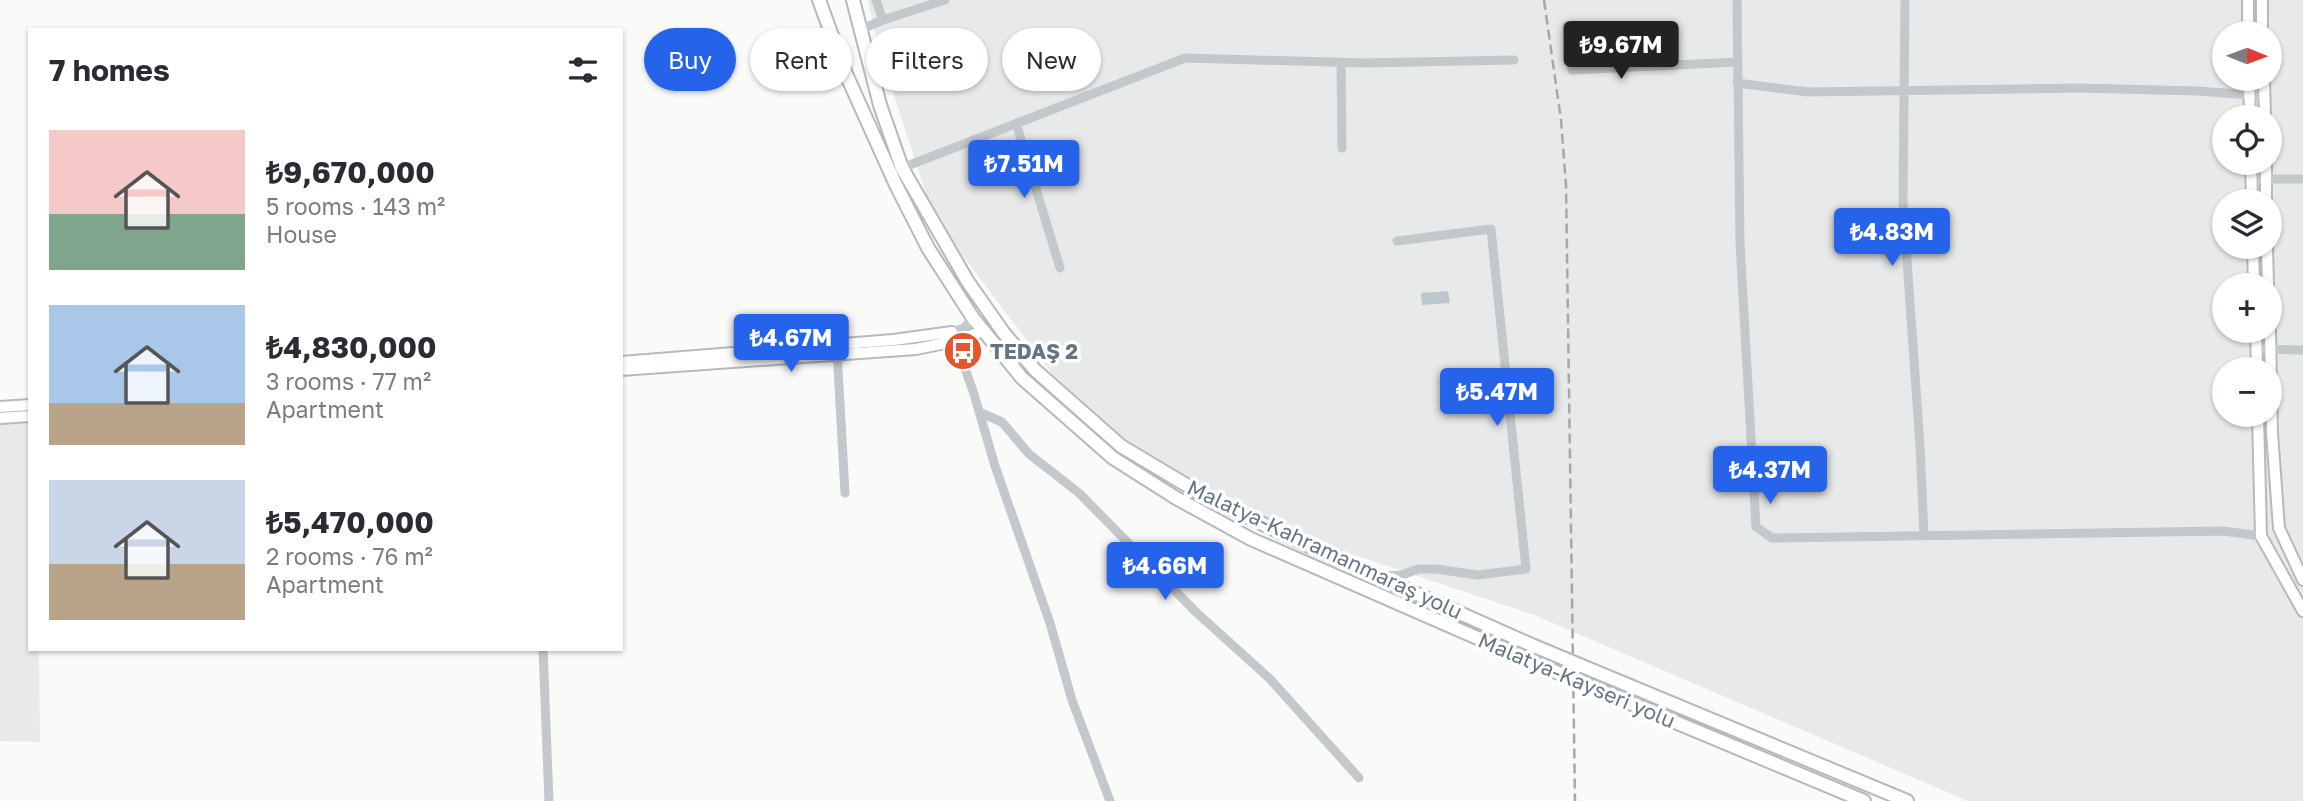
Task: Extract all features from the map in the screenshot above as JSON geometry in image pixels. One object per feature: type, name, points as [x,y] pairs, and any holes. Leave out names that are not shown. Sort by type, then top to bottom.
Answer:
[{"type":"highway","name":"Malatya-Kayseri yolu","points":[[819,0],[846,74],[928,248],[973,318],[1022,378],[1113,458],[1176,498],[1251,539],[1537,664],[1864,801]]},
{"type":"highway","name":"Malatya-Kahramanmaraş yolu","points":[[853,0],[880,105],[902,168],[968,282],[1003,332],[1035,370],[1121,446],[1208,498],[1308,547],[1534,646],[1907,801]]},
{"type":"main road","points":[[2248,0],[2248,21]]},
{"type":"main road","points":[[2262,0],[2263,21]]},
{"type":"main road","points":[[2250,91],[2250,105]]},
{"type":"main road","points":[[2264,91],[2264,105]]},
{"type":"main road","points":[[2252,175],[2252,189]]},
{"type":"main road","points":[[2266,175],[2266,189]]},
{"type":"main road","points":[[623,370],[837,349],[984,331]]},
{"type":"main road","points":[[2256,343],[2256,357]]},
{"type":"main road","points":[[2270,343],[2272,433],[2280,528],[2303,580]]},
{"type":"main road","points":[[623,362],[837,349]]},
{"type":"main road","points":[[0,407],[28,405]]},
{"type":"main road","points":[[0,418],[28,416]]},
{"type":"main road","points":[[2258,427],[2261,536],[2303,611]]},
{"type":"street","points":[[876,0],[883,20]]},
{"type":"street","points":[[862,29],[945,0]]},
{"type":"street","points":[[1737,0],[1740,243],[1756,527],[1772,538],[2223,531],[2261,536]]},
{"type":"street","points":[[1905,0],[1903,203],[1924,535]]},
{"type":"street","points":[[1567,26],[1572,70],[1737,62]]},
{"type":"street","points":[[902,168],[1185,58],[1341,62],[1514,60]]},
{"type":"street","points":[[1341,62],[1342,148]]},
{"type":"street","points":[[1737,83],[1808,92],[2093,88],[2264,96]]},
{"type":"street","points":[[1016,123],[1060,268]]},
{"type":"street","points":[[2252,179],[2303,179]]},
{"type":"street","points":[[1379,576],[1402,575],[1418,569],[1478,575],[1526,569],[1491,229],[1397,241]]},
{"type":"street","points":[[973,318],[953,336],[1050,623],[1072,701],[1110,801]]},
{"type":"street","points":[[837,349],[845,493]]},
{"type":"street","points":[[2256,349],[2303,350]]},
{"type":"street","points":[[979,412],[1002,422],[1029,454],[1079,493],[1197,613],[1270,679],[1359,778]]},
{"type":"street","points":[[543,651],[549,801]]},
{"type":"shaded area","points":[[868,0],[2303,0],[2303,801],[1968,801],[1534,615],[1313,541],[1150,461],[1054,376],[934,218],[892,91],[988,91],[988,28],[874,28]]},
{"type":"shaded area","points":[[1448,291],[1450,303],[1422,305],[1421,293]]},
{"type":"shaded area","points":[[28,416],[28,651],[39,651],[40,742],[0,741],[0,417]]},
{"type":"railway","points":[[1544,0],[1561,120],[1566,185],[1575,801]]},
{"type":"place","name":"TEDAŞ 2","points":[[963,351]]}]
